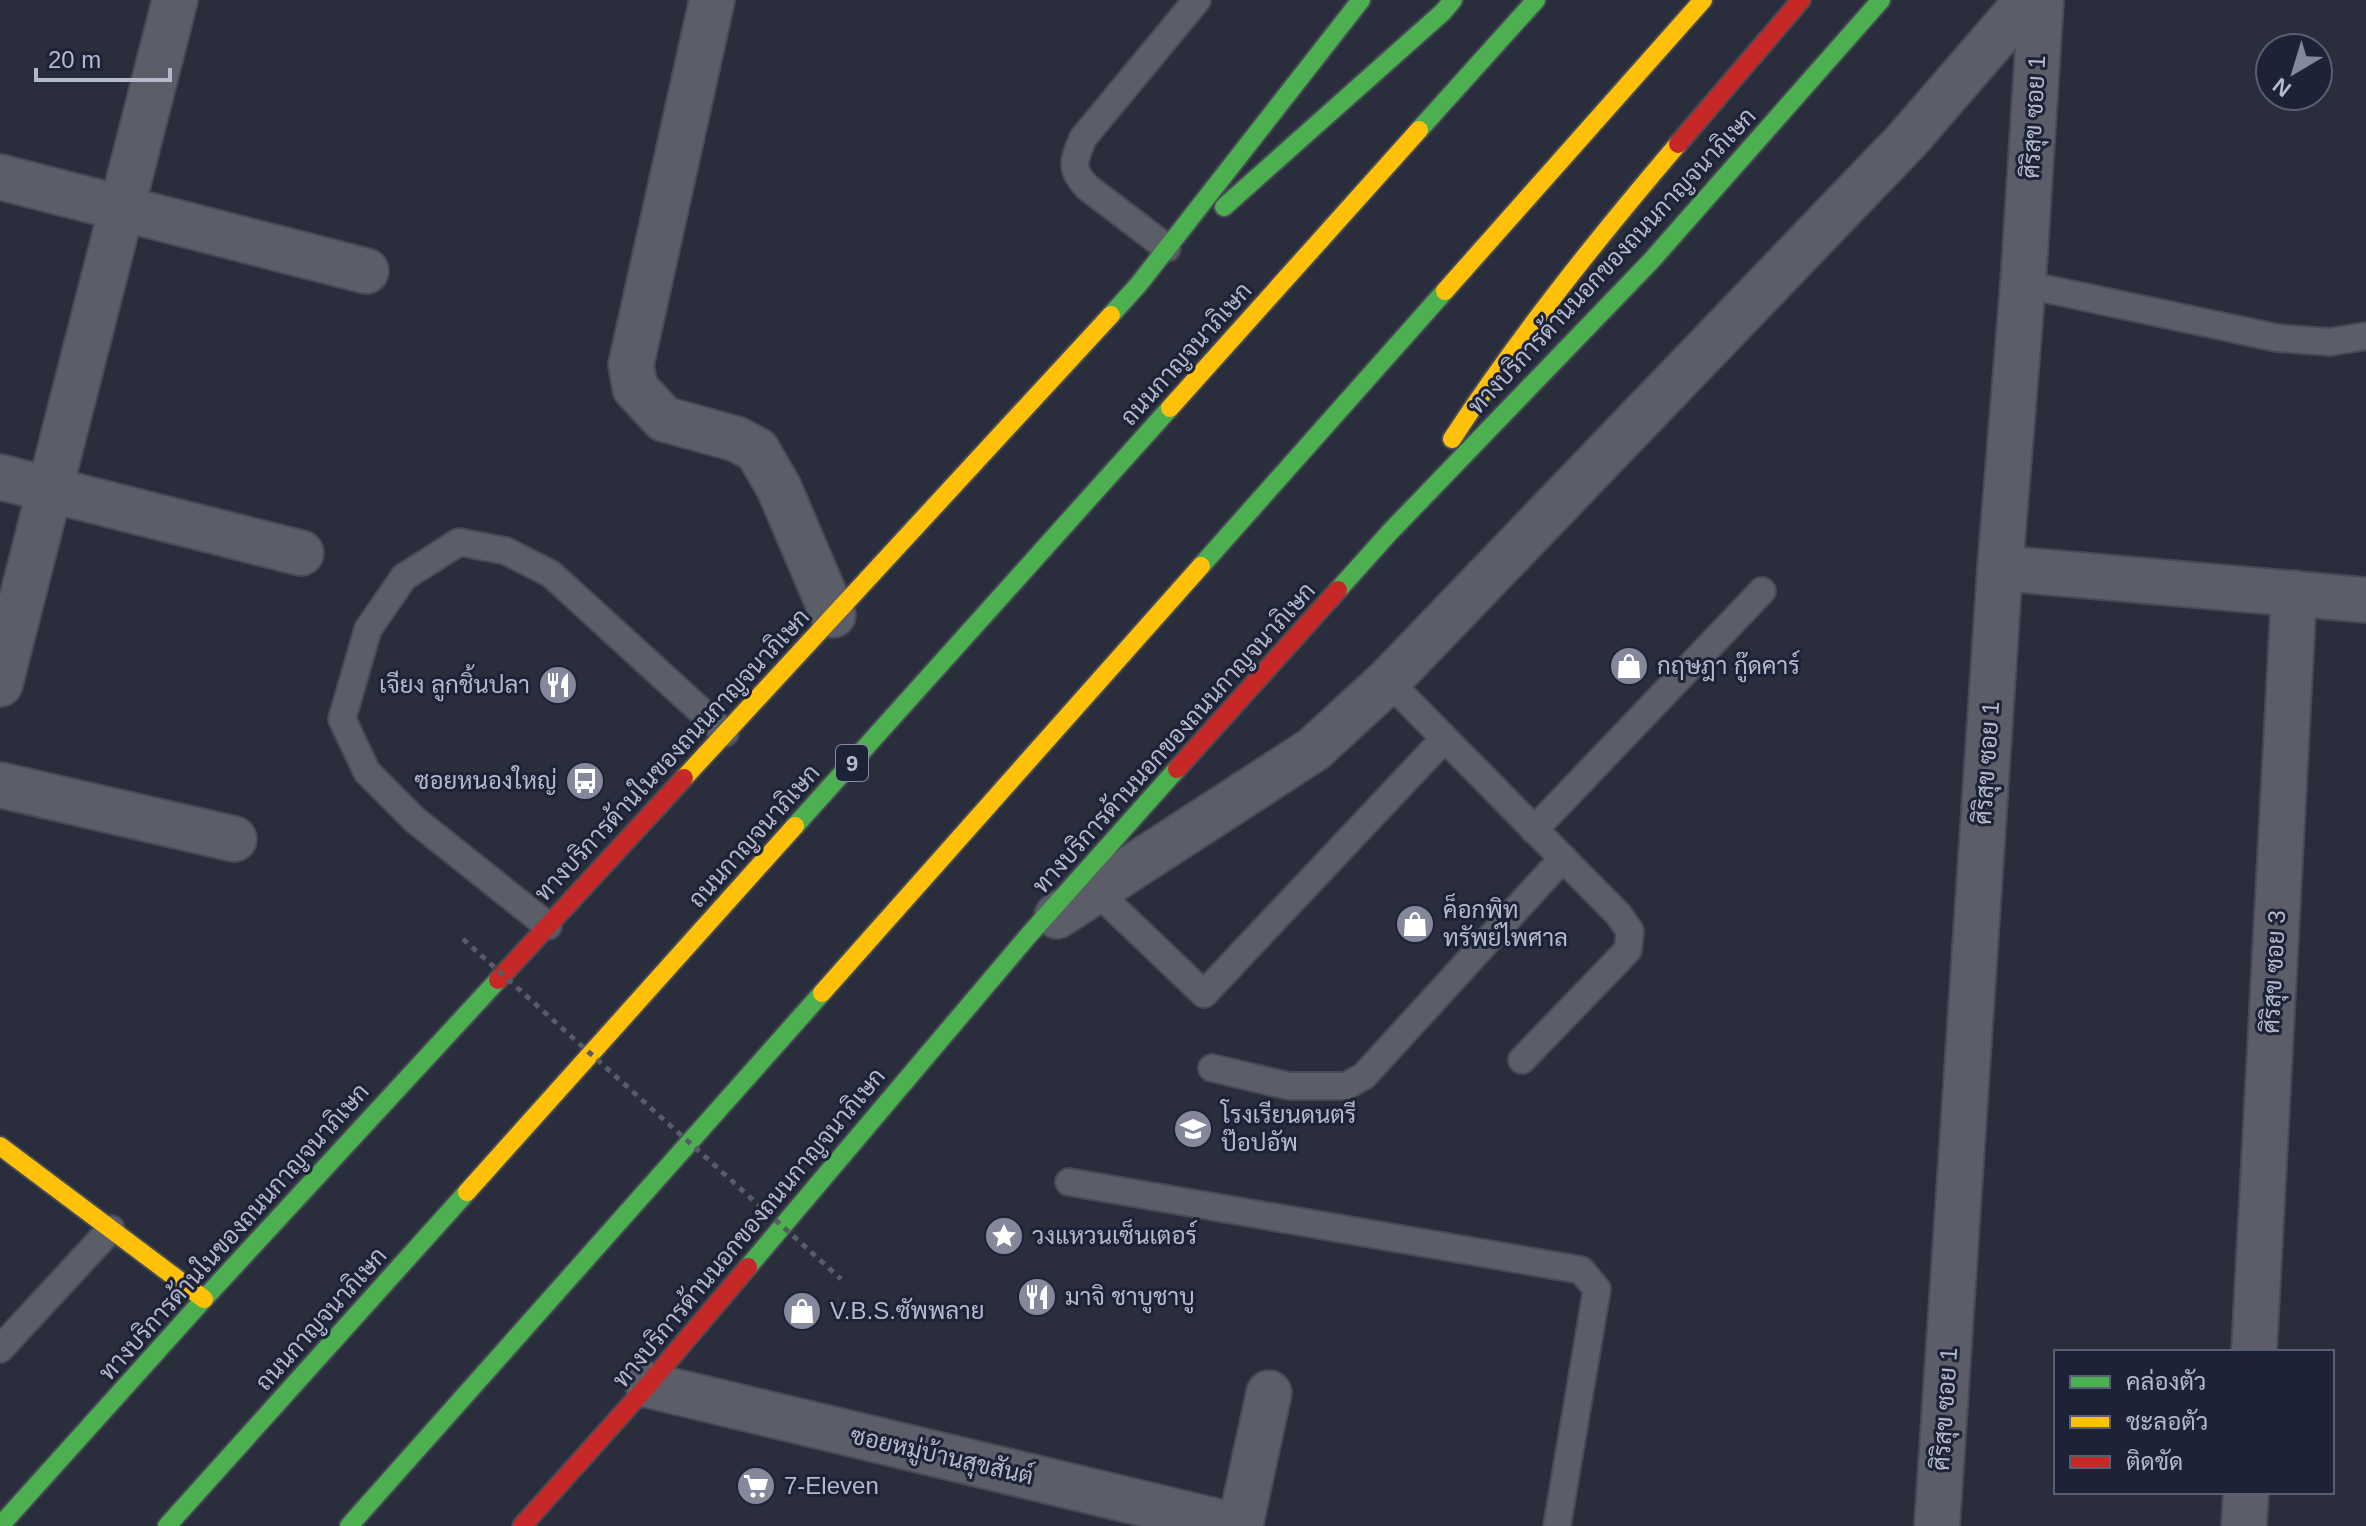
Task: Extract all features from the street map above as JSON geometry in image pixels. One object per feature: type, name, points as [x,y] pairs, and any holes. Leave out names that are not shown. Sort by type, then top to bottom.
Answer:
[{"type":"main road","name":"ทางบริการด้านในของถนนกาญจนาภิเษก","points":[[0,1526],[204,1299],[1139,284],[1361,0]]},
{"type":"main road","points":[[1139,284],[1453,0]]},
{"type":"main road","name":"ถนนกาญจนาภิเษก","points":[[167,1526],[1536,0]]},
{"type":"main road","points":[[349,1526],[1703,0]]},
{"type":"main road","points":[[1390,532],[1504,360],[1620,212],[1801,0]]},
{"type":"main road","name":"ทางบริการด้านนอกของถนนกาญจนาภิเษก","points":[[522,1526],[648,1385],[1028,936],[1390,532],[1651,261],[1881,0]]},
{"type":"main road","points":[[0,1146],[204,1299]]},
{"type":"street","points":[[0,684],[175,0]]},
{"type":"street","points":[[712,0],[631,365],[635,388],[664,419],[736,439],[757,450],[779,488],[833,615]]},
{"type":"street","points":[[1028,936],[1094,889],[1314,749],[1388,681],[1907,140],[2028,0]]},
{"type":"street","name":"ศิริสุข ซอย 1","points":[[1937,1526],[2041,0]]},
{"type":"street","points":[[0,177],[366,271]]},
{"type":"street","points":[[0,477],[301,553]]},
{"type":"street","points":[[2000,568],[2366,600]]},
{"type":"street","name":"ศิริสุข ซอย 3","points":[[2254,1350],[2294,593]]},
{"type":"street","points":[[0,785],[234,839]]},
{"type":"street","name":"ซอยหมู่บ้านสุขสันต์","points":[[648,1385],[1238,1526]]},
{"type":"street","points":[[1238,1526],[1269,1393]]},
{"type":"street","points":[[2244,1526],[2246,1494]]},
{"type":"lane","points":[[1167,248],[1087,187],[1078,177],[1074,162],[1083,138],[1197,0]]},
{"type":"lane","points":[[2023,284],[2277,338],[2330,342],[2366,336]]},
{"type":"lane","points":[[548,926],[415,820],[367,772],[342,719],[368,629],[404,577],[459,542],[506,551],[551,574],[725,733]]},
{"type":"lane","points":[[1534,830],[1762,591]]},
{"type":"lane","points":[[1388,681],[1618,914],[1630,931],[1628,950],[1522,1060]]},
{"type":"lane","points":[[1094,889],[1204,994],[1444,739]]},
{"type":"lane","points":[[1212,1068],[1289,1086],[1346,1086],[1364,1076],[1563,858]]},
{"type":"lane","points":[[1069,1182],[1581,1270],[1597,1289],[1557,1526]]},
{"type":"lane","points":[[0,1349],[111,1229]]},
{"type":"path","points":[[463,939],[841,1279]]},
{"type":"traffic: fast","points":[[1111,315],[1139,284],[1361,0]]},
{"type":"traffic: fast","points":[[1224,207],[1453,0]]},
{"type":"traffic: fast","points":[[1419,130],[1536,0]]},
{"type":"traffic: fast","points":[[1338,590],[1651,261],[1881,0]]},
{"type":"traffic: fast","points":[[1201,566],[1445,291]]},
{"type":"traffic: fast","points":[[795,826],[1170,408]]},
{"type":"traffic: fast","points":[[748,1267],[1028,936],[1177,769]]},
{"type":"traffic: fast","points":[[0,1526],[498,980]]},
{"type":"traffic: fast","points":[[349,1526],[822,993]]},
{"type":"traffic: fast","points":[[167,1526],[467,1192]]},
{"type":"traffic: slow","points":[[1445,291],[1703,0]]},
{"type":"traffic: slow","points":[[1170,408],[1419,130]]},
{"type":"traffic: slow","points":[[1452,439],[1560,288],[1678,144]]},
{"type":"traffic: slow","points":[[684,778],[1111,315]]},
{"type":"traffic: slow","points":[[822,993],[1201,566]]},
{"type":"traffic: slow","points":[[467,1192],[795,826]]},
{"type":"traffic: slow","points":[[0,1146],[204,1299]]},
{"type":"traffic: jam","points":[[1678,144],[1801,0]]},
{"type":"traffic: jam","points":[[1177,769],[1338,590]]},
{"type":"traffic: jam","points":[[498,980],[684,778]]},
{"type":"traffic: jam","points":[[522,1526],[748,1267]]},
{"type":"place","name":"กฤษฎา กู๊ดคาร์","points":[[1629,666]]},
{"type":"place","name":"เจียง ลูกชิ้นปลา","points":[[558,685]]},
{"type":"place","name":"ซอยหนองใหญ่","points":[[585,781]]},
{"type":"place","name":"ค็อกพิท ทรัพย์ไพศาล","points":[[1415,924]]},
{"type":"place","name":"โรงเรียนดนตรี ป๊อปอัพ","points":[[1193,1129]]},
{"type":"place","name":"วงแหวนเซ็นเตอร์","points":[[1004,1236]]},
{"type":"place","name":"มาจิ ชาบูชาบู","points":[[1037,1297]]},
{"type":"place","name":"V.B.S.ซัพพลาย","points":[[802,1311]]},
{"type":"place","name":"7-Eleven","points":[[756,1486]]}]
